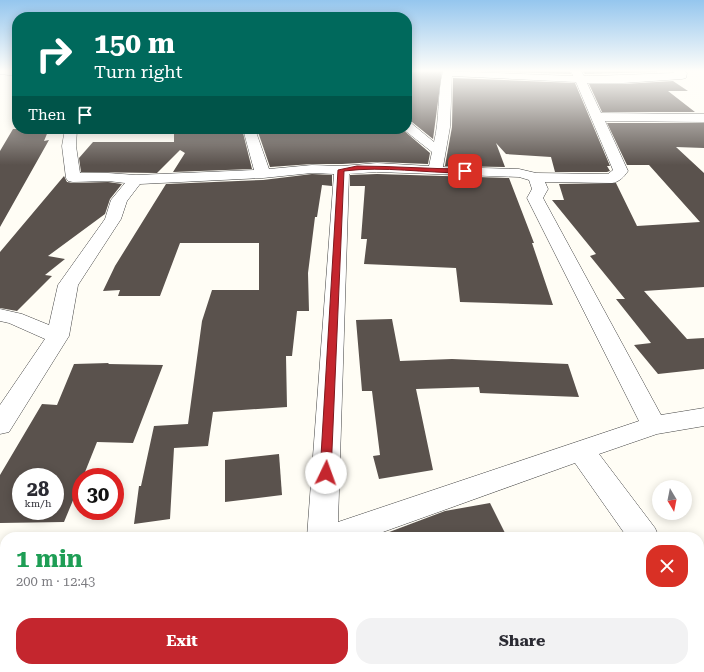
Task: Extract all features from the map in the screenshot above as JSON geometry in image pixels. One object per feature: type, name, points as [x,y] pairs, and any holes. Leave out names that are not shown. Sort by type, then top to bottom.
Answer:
[{"type":"street","points":[[435,171],[444,127],[446,102]]},
{"type":"street","points":[[70,134],[69,146],[73,178],[108,177],[136,180],[263,174],[312,170],[396,168],[435,171],[519,173],[536,177],[612,179],[621,171],[590,102]]},
{"type":"street","points":[[597,117],[704,118]]},
{"type":"street","points":[[412,130],[439,151]]},
{"type":"street","points":[[251,134],[263,174]]},
{"type":"street","points":[[322,532],[342,170]]},
{"type":"street","points":[[536,177],[540,189],[535,198],[654,425]]},
{"type":"street","points":[[0,425],[58,336],[68,285],[113,219],[119,200],[136,180]]},
{"type":"street","points":[[0,316],[15,318],[58,336]]},
{"type":"street","points":[[346,532],[654,425],[704,417]]},
{"type":"street","points":[[581,450],[640,532]]},
{"type":"building","points":[[412,102],[438,102],[433,139],[412,122]]},
{"type":"building","points":[[453,102],[583,102],[610,166],[607,166],[610,171],[555,172],[551,157],[506,154],[496,143],[505,167],[445,166],[452,127]]},
{"type":"building","points":[[598,102],[683,102],[695,112],[602,112]]},
{"type":"building","points":[[607,123],[704,123],[704,148],[676,147],[704,173],[704,287],[644,291],[687,339],[704,338],[704,369],[658,374],[634,345],[651,343],[616,299],[625,299],[590,256],[596,254],[552,200],[564,200],[559,184],[616,183],[637,226],[700,222],[649,165],[627,165]]},
{"type":"building","points":[[12,131],[12,134],[47,134],[44,141],[49,140],[0,227],[0,151]]},
{"type":"building","points":[[174,134],[243,134],[252,169],[173,172],[185,153],[180,150],[157,173],[81,172],[79,158],[93,142],[174,142]]},
{"type":"building","points":[[259,134],[408,134],[430,153],[428,164],[377,162],[270,167]]},
{"type":"building","points":[[312,174],[332,175],[332,186],[322,185],[317,217],[315,217],[308,273],[309,311],[297,311],[292,356],[286,356],[287,407],[213,412],[208,446],[174,448],[170,519],[134,524],[139,486],[141,486],[154,426],[188,424],[202,321],[212,290],[259,290],[259,243],[180,243],[160,296],[118,296],[120,290],[103,291],[115,266],[166,184],[263,180]]},
{"type":"building","points":[[377,174],[509,178],[534,243],[532,243],[553,305],[460,302],[456,268],[364,264],[367,239],[361,239],[365,186],[350,186],[350,175]]},
{"type":"building","points":[[64,176],[67,182],[73,183],[108,182],[122,184],[110,199],[105,214],[48,256],[65,259],[45,275],[52,276],[17,311],[0,308],[0,252]]},
{"type":"building","points":[[392,319],[400,361],[452,359],[568,364],[579,397],[480,393],[479,387],[416,389],[433,470],[379,479],[373,456],[380,455],[372,391],[362,391],[356,320]]},
{"type":"building","points":[[109,363],[108,364],[163,365],[133,443],[97,442],[87,468],[72,468],[72,503],[64,522],[0,523],[0,475],[42,404],[57,405],[74,364]]},
{"type":"building","points":[[279,454],[282,495],[225,502],[225,460]]},
{"type":"building","points":[[490,503],[504,532],[389,532],[445,511]]},
{"type":"route","points":[[326,473],[342,170],[357,168],[396,168],[435,171],[465,171]]}]
